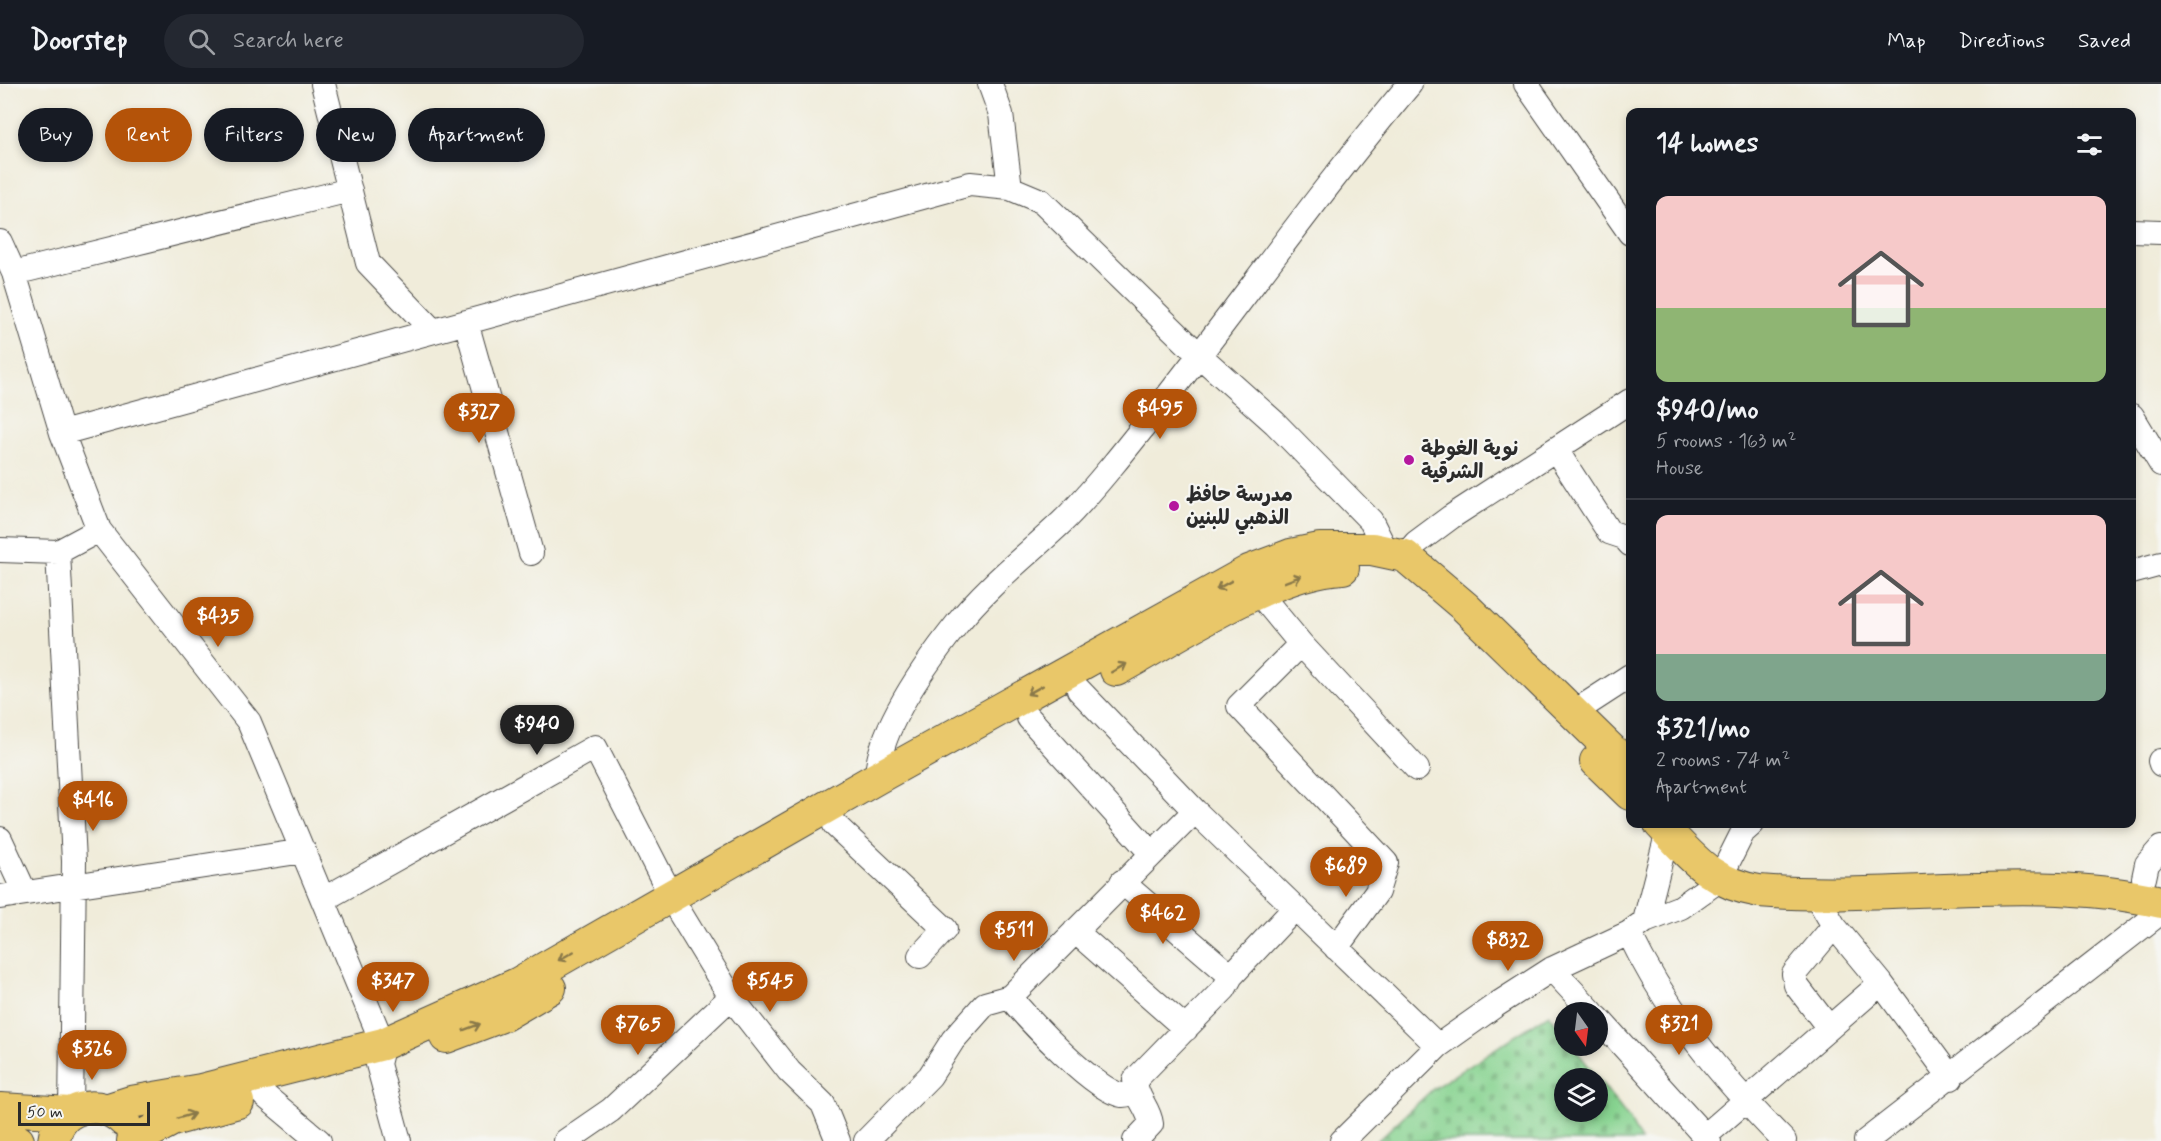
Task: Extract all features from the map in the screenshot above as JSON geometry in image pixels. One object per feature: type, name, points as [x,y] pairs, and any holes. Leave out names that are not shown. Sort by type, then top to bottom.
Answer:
[{"type":"main road","points":[[676,905],[877,778],[1250,571],[1291,555],[1320,549],[1395,553],[1465,607],[1626,764]]},
{"type":"main road","points":[[0,1109],[71,1113],[96,1106],[109,1109],[125,1122],[133,1141],[172,1120],[264,1095],[381,1054],[519,982],[835,825],[1258,592],[1310,572],[1330,568],[1367,568],[1391,572],[1411,580],[1626,790]]},
{"type":"main road","points":[[1674,828],[1723,870],[1737,888],[1759,891],[2077,890],[2130,895],[2156,888]]},
{"type":"main road","points":[[1723,870],[1801,875],[2105,871],[2156,888]]},
{"type":"main road","points":[[109,1109],[131,1102],[381,1054]]},
{"type":"main road","points":[[54,1141],[61,1122],[71,1113]]},
{"type":"main road","points":[[0,1132],[18,1141]]},
{"type":"street","points":[[322,84],[368,263],[433,331]]},
{"type":"street","points":[[990,84],[1001,114],[1010,188]]},
{"type":"street","points":[[877,778],[877,760],[886,733],[924,671],[958,623],[1011,567],[1069,514],[1110,467],[1199,355],[1369,132],[1410,84]]},
{"type":"street","points":[[1526,84],[1626,227]]},
{"type":"street","points":[[62,433],[970,184],[1010,188],[1041,201],[1199,355],[1275,423],[1371,521],[1395,553],[1416,543],[1451,517],[1626,404]]},
{"type":"street","points":[[14,273],[350,190]]},
{"type":"street","points":[[2136,231],[2161,232]]},
{"type":"street","points":[[0,242],[14,273],[62,433],[99,530],[249,722],[324,899],[381,1054],[399,1141]]},
{"type":"street","points":[[466,322],[531,554]]},
{"type":"street","points":[[2136,423],[2161,464]]},
{"type":"street","points":[[1556,450],[1609,532],[1626,539]]},
{"type":"street","points":[[0,550],[58,552],[99,530]]},
{"type":"street","points":[[58,552],[73,885],[71,1113]]},
{"type":"street","points":[[2136,571],[2161,564]]},
{"type":"street","points":[[1258,592],[1301,644],[1417,769]]},
{"type":"street","points":[[1301,644],[1239,706],[1386,863],[1377,892],[1336,948]]},
{"type":"street","points":[[1573,713],[1626,679]]},
{"type":"street","points":[[1079,690],[1195,811],[1438,1046]]},
{"type":"street","points":[[1029,718],[1151,853]]},
{"type":"street","points":[[324,899],[596,747],[676,905],[731,997],[789,1071],[823,1104],[838,1141]]},
{"type":"street","points":[[866,1141],[930,1076],[953,1040],[985,1004],[1010,997],[1195,811]]},
{"type":"street","points":[[835,825],[945,929],[920,956]]},
{"type":"street","points":[[1671,828],[1637,927],[1648,974],[1682,1026],[1745,1101],[1784,1141]]},
{"type":"street","points":[[1342,1141],[1438,1046],[1552,969],[1681,908],[1723,870],[1743,832],[1748,828]]},
{"type":"street","points":[[0,839],[25,893]]},
{"type":"street","points":[[2156,888],[2147,864],[2161,848]]},
{"type":"street","points":[[0,897],[304,851]]},
{"type":"street","points":[[1122,882],[1231,976]]},
{"type":"street","points":[[1814,892],[1834,926],[1881,983],[1951,1078]]},
{"type":"street","points":[[1135,1141],[1151,1125],[1149,1112],[1135,1092],[1136,1080],[1224,989],[1231,976],[1295,908]]},
{"type":"street","points":[[1881,1137],[1951,1078],[2161,912]]},
{"type":"street","points":[[1829,1028],[1796,985],[1794,974],[1834,926]]},
{"type":"street","points":[[1075,931],[1186,1029]]},
{"type":"street","points":[[1552,969],[1583,1002]]},
{"type":"street","points":[[1608,1029],[1707,1139],[1745,1101],[1881,983]]},
{"type":"street","points":[[566,1141],[611,1110],[731,997]]},
{"type":"street","points":[[1010,997],[1024,1016],[1101,1088],[1122,1096],[1135,1092]]},
{"type":"street","points":[[264,1095],[319,1141]]},
{"type":"green space","points":[[1549,1014],[1554,1021],[1554,1056],[1581,1056],[1590,1068],[1554,1068],[1554,1122],[1608,1122],[1608,1092],[1629,1119],[1641,1141],[1377,1141],[1434,1088]]},
{"type":"place","name":"نوية الغوطة الشرقية","points":[[1409,460]]},
{"type":"place","name":"مدرسة حافظ الذهبي للبنين","points":[[1174,506]]}]
